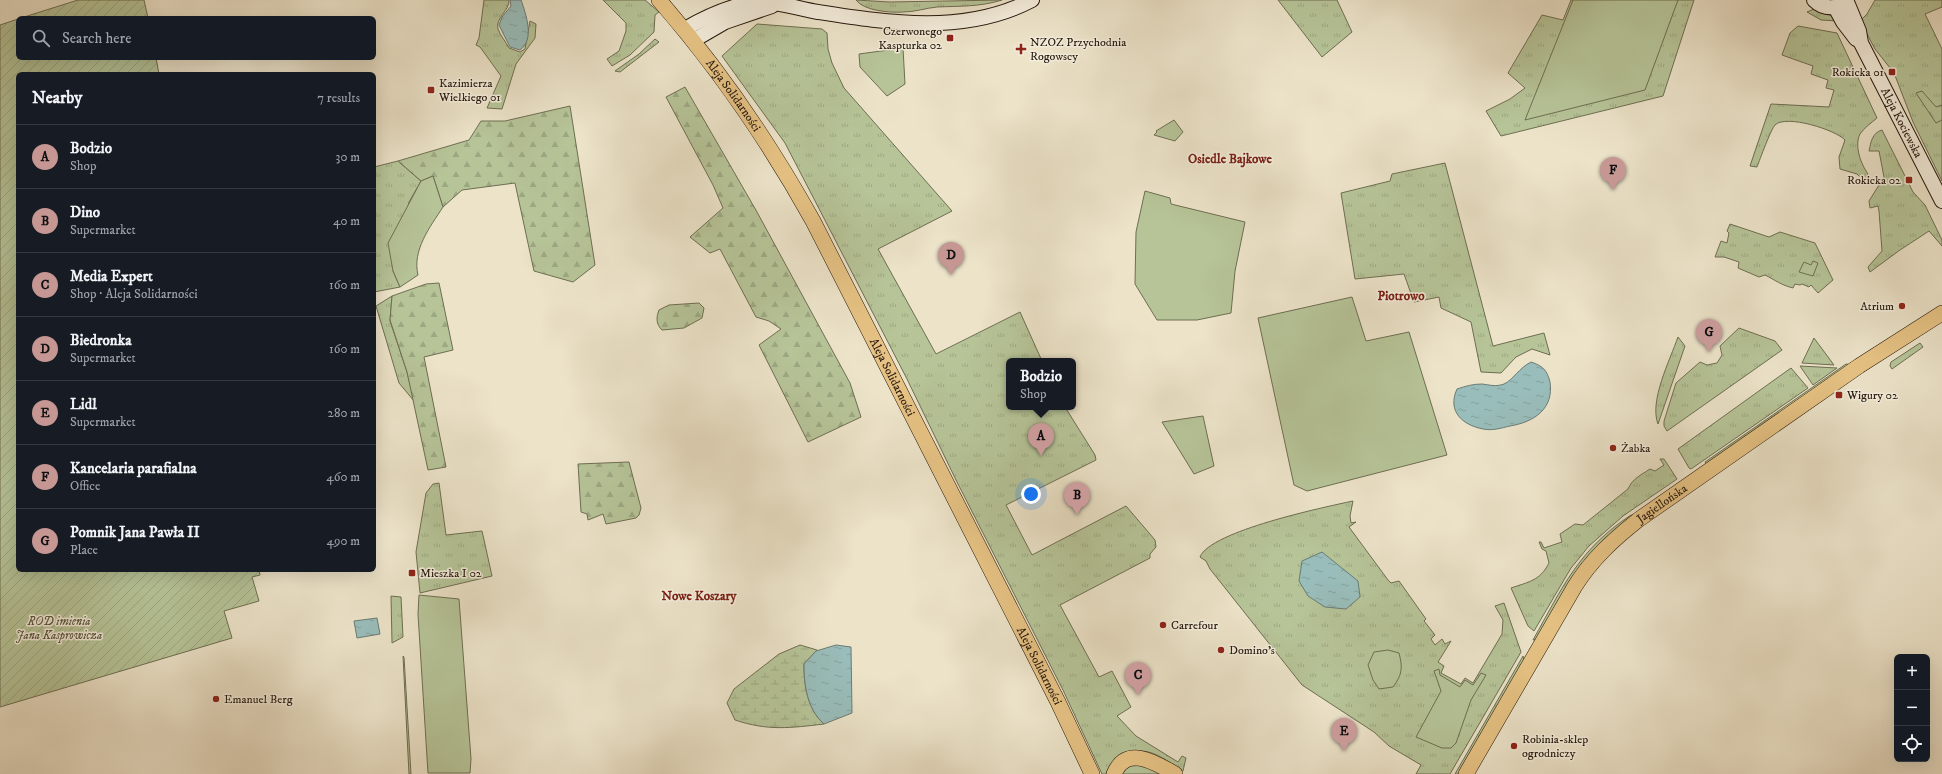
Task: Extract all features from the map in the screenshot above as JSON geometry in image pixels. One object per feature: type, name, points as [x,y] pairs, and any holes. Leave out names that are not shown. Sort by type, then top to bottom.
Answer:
[{"type":"main road","name":"Aleja Solidarności","points":[[659,0],[689,35],[751,118],[783,168],[813,220],[1058,702],[1092,774]]},
{"type":"main road","name":"Jagiellońska","points":[[1466,774],[1575,586],[1590,564],[1607,545],[1643,517],[1859,366],[1942,313]]},
{"type":"main road","points":[[1114,774],[1118,767],[1127,761],[1140,757],[1151,760],[1175,774]]},
{"type":"street","points":[[689,35],[778,4],[816,12],[919,25],[961,21],[993,14],[1032,0]]},
{"type":"street","points":[[1814,0],[1821,6],[1844,3]]},
{"type":"street","name":"Aleja Kociewska","points":[[1844,3],[1853,36],[1861,43],[1942,201]]},
{"type":"green space","points":[[78,0],[144,0],[148,16],[27,16]]},
{"type":"green space","points":[[484,0],[509,0],[509,4],[500,18],[498,29],[509,48],[520,52],[525,49],[530,21],[536,24],[535,38],[516,64],[502,109],[487,108],[501,76],[480,47],[476,45],[479,38]]},
{"type":"green space","points":[[603,0],[645,0],[659,12],[655,15],[654,32],[630,55],[612,66],[607,59],[619,51],[626,31],[626,23]]},
{"type":"green space","points":[[856,0],[889,2],[1002,0],[978,5],[885,12],[865,7]]},
{"type":"green space","points":[[1278,0],[1337,0],[1352,32],[1322,57]]},
{"type":"green space","points":[[1571,0],[1694,0],[1663,96],[1501,136],[1486,111],[1510,99],[1525,88],[1508,73],[1542,15],[1563,20]]},
{"type":"green space","points":[[1573,0],[1678,0],[1645,90],[1525,120]]},
{"type":"green space","points":[[1875,0],[1942,0],[1942,7],[1925,14],[1942,49],[1942,181],[1913,122],[1894,73],[1875,49],[1860,21],[1867,14]]},
{"type":"green space","points":[[1814,9],[1832,14],[1838,21],[1821,20],[1807,12]]},
{"type":"green space","name":"ROD imienia Jana Kasprowicza","points":[[16,20],[16,60],[156,60],[159,72],[16,72],[16,572],[259,572],[260,575],[252,577],[259,601],[224,611],[232,638],[0,707],[0,25]]},
{"type":"green space","points":[[757,24],[822,29],[827,33],[828,49],[832,63],[844,88],[952,211],[878,249],[936,354],[1020,312],[1041,358],[1006,358],[1006,410],[1067,410],[1095,455],[1096,460],[1006,505],[1032,555],[1126,506],[1155,540],[1156,547],[1150,554],[1150,558],[1060,605],[1099,677],[1112,671],[1131,707],[1117,716],[1136,736],[1178,762],[1182,756],[1186,758],[1183,771],[1161,757],[1139,751],[1131,752],[1114,761],[1110,765],[1106,774],[1102,774],[1063,690],[956,480],[907,379],[785,143],[722,56]]},
{"type":"green space","points":[[1798,26],[1837,33],[1877,118],[1860,134],[1858,139],[1859,155],[1868,174],[1865,182],[1857,174],[1840,169],[1839,157],[1845,140],[1840,136],[1822,128],[1800,122],[1789,121],[1781,122],[1775,125],[1768,138],[1757,167],[1750,166],[1771,104],[1829,107],[1834,90],[1826,88],[1828,80],[1811,74],[1813,66],[1782,55],[1790,33]]},
{"type":"green space","points":[[655,39],[659,42],[620,72],[615,71],[639,54]]},
{"type":"green space","points":[[903,48],[905,84],[887,96],[860,67],[859,54]]},
{"type":"green space","points":[[685,87],[757,212],[850,383],[861,417],[808,442],[759,345],[781,329],[769,321],[756,317],[720,249],[710,253],[690,237],[723,208],[713,185],[666,97]]},
{"type":"green space","points":[[1922,91],[1936,107],[1942,105],[1942,120],[1936,123],[1916,93]]},
{"type":"green space","points":[[570,106],[595,265],[573,282],[534,271],[515,183],[462,190],[443,207],[433,176],[421,181],[398,161],[469,140],[481,121],[505,121]]},
{"type":"green space","points":[[1174,120],[1183,132],[1175,141],[1154,135],[1157,132],[1156,131]]},
{"type":"green space","points":[[1882,130],[1913,192],[1925,205],[1942,240],[1942,246],[1929,231],[1870,272],[1868,267],[1882,251],[1878,206],[1870,208],[1869,201],[1884,177],[1879,151],[1869,151],[1871,141],[1874,136]]},
{"type":"green space","points":[[398,161],[421,181],[409,202],[393,271],[400,287],[376,292],[376,166]]},
{"type":"green space","points":[[1445,163],[1493,346],[1544,333],[1550,355],[1532,349],[1516,357],[1501,373],[1481,372],[1471,322],[1441,308],[1439,297],[1414,302],[1404,274],[1355,279],[1341,193],[1390,181],[1392,174]]},
{"type":"green space","points":[[433,176],[443,207],[423,239],[418,257],[418,275],[400,287],[393,271],[388,243],[421,181]]},
{"type":"green space","points":[[1145,191],[1170,198],[1171,204],[1245,222],[1235,271],[1231,313],[1197,320],[1157,320],[1135,284],[1136,232]]},
{"type":"green space","points":[[1730,224],[1769,237],[1780,232],[1815,243],[1833,280],[1818,293],[1811,285],[1809,287],[1802,284],[1795,284],[1793,288],[1789,287],[1765,275],[1759,277],[1738,268],[1739,262],[1724,257],[1715,257],[1721,241],[1727,243],[1729,233],[1727,231]]},
{"type":"green space","points":[[1813,261],[1818,263],[1813,276],[1799,272],[1804,262],[1811,265]]},
{"type":"green space","points":[[439,283],[453,350],[424,357],[446,467],[428,470],[407,372],[390,320],[392,296],[426,284]]},
{"type":"green space","points":[[392,296],[390,321],[407,372],[414,401],[399,383],[376,306]]},
{"type":"green space","points":[[1352,297],[1366,341],[1409,332],[1447,455],[1307,491],[1294,485],[1258,318]]},
{"type":"green space","points":[[699,303],[704,308],[702,318],[684,328],[662,330],[657,318],[659,310],[669,305]]},
{"type":"green space","points":[[1739,328],[1775,341],[1782,350],[1667,431],[1664,426],[1664,421],[1676,383],[1700,362],[1707,365],[1717,363],[1722,355],[1720,346]]},
{"type":"green space","points":[[1678,337],[1685,346],[1658,424],[1656,404],[1658,392]]},
{"type":"green space","points":[[1814,338],[1834,365],[1802,363]]},
{"type":"green space","points":[[1920,343],[1923,347],[1892,369],[1890,366],[1891,362]]},
{"type":"green space","points":[[1846,364],[1852,365],[1707,465],[1705,462]]},
{"type":"green space","points":[[1800,366],[1837,368],[1813,385]]},
{"type":"green space","points":[[1791,368],[1808,388],[1691,469],[1689,468],[1678,449]]},
{"type":"green space","points":[[1203,416],[1214,466],[1194,474],[1162,422]]},
{"type":"green space","points":[[1660,459],[1664,459],[1677,479],[1623,516],[1589,546],[1571,568],[1534,631],[1528,626],[1511,588],[1538,577],[1542,574],[1549,563],[1546,551],[1542,549],[1539,542],[1541,542],[1544,548],[1562,542],[1560,534],[1575,524],[1583,525],[1628,489],[1632,482],[1637,478],[1650,469],[1655,471],[1664,465]]},
{"type":"green space","points":[[629,462],[641,508],[639,515],[636,518],[606,524],[603,514],[588,520],[587,514],[581,512],[578,464]]},
{"type":"green space","points":[[439,483],[446,535],[482,531],[492,576],[420,593],[416,552],[426,493],[433,484]]},
{"type":"green space","points":[[1353,501],[1350,516],[1351,523],[1356,522],[1349,527],[1388,580],[1391,583],[1399,581],[1426,619],[1424,621],[1435,635],[1431,639],[1435,645],[1442,639],[1445,644],[1451,641],[1438,662],[1444,666],[1441,673],[1461,684],[1465,678],[1473,683],[1502,634],[1503,620],[1495,606],[1504,603],[1521,652],[1450,774],[1416,774],[1421,765],[1389,746],[1374,732],[1302,685],[1210,569],[1206,561],[1200,557],[1208,547],[1245,529],[1295,514]]},
{"type":"green space","points":[[1631,515],[1634,516],[1537,639],[1533,640],[1553,603],[1573,571],[1598,542],[1613,528]]},
{"type":"green space","points":[[419,595],[459,599],[471,759],[470,773],[428,773],[418,614]]},
{"type":"green space","points":[[391,596],[401,597],[403,637],[392,643]]},
{"type":"green space","points":[[800,645],[817,650],[804,664],[805,680],[810,704],[818,718],[824,724],[779,728],[758,726],[735,720],[727,703],[734,689],[779,654]]},
{"type":"green space","points":[[1388,650],[1399,653],[1401,671],[1393,687],[1379,689],[1373,680],[1368,665],[1374,652]]},
{"type":"green space","points":[[403,656],[404,657],[411,774],[409,774]]},
{"type":"green space","points":[[1523,656],[1524,660],[1460,774],[1455,774]]},
{"type":"green space","points":[[1439,669],[1440,675],[1460,687],[1465,680],[1473,685],[1481,673],[1486,675],[1471,700],[1456,743],[1451,748],[1442,748],[1416,737],[1441,691],[1434,671]]},
{"type":"green space","points":[[1136,762],[1167,774],[1118,774]]},
{"type":"water","points":[[510,0],[521,0],[527,19],[527,40],[525,46],[520,50],[510,47],[499,25],[502,17],[511,6]]},
{"type":"water","points":[[1531,362],[1544,369],[1550,382],[1549,400],[1540,413],[1519,424],[1490,430],[1475,427],[1458,416],[1454,404],[1454,397],[1457,389],[1476,384],[1496,386],[1504,384]]},
{"type":"water","points":[[1322,552],[1358,581],[1360,597],[1346,609],[1325,607],[1308,596],[1299,581],[1302,561]]},
{"type":"water","points":[[377,618],[380,634],[357,638],[354,621]]},
{"type":"water","points":[[836,645],[851,647],[852,713],[824,724],[818,718],[810,704],[806,688],[804,664],[816,651]]},
{"type":"place","name":"Czerwonego Kaspturka 02","points":[[950,38]]},
{"type":"place","name":"NZOZ Przychodnia Rogowscy","points":[[1021,49]]},
{"type":"place","name":"Rokicka 01","points":[[1892,72]]},
{"type":"place","name":"Kazimierza Wielkiego 01","points":[[431,90]]},
{"type":"place","name":"Rokicka 02","points":[[1909,180]]},
{"type":"place","name":"Kancelaria parafialna","points":[[1613,190]]},
{"type":"place","name":"Biedronka","points":[[951,275]]},
{"type":"place","name":"Atrium","points":[[1902,306]]},
{"type":"place","name":"Pomnik Jana Pawła II","points":[[1709,352]]},
{"type":"place","name":"Wigury 02","points":[[1839,395]]},
{"type":"place","name":"Żabka","points":[[1613,448]]},
{"type":"place","name":"Bodzio","points":[[1041,456]]},
{"type":"place","name":"Dino","points":[[1077,515]]},
{"type":"place","name":"Mieszka I 02","points":[[412,573]]},
{"type":"place","name":"Carrefour","points":[[1163,625]]},
{"type":"place","name":"Domino's","points":[[1221,650]]},
{"type":"place","name":"Media Expert","points":[[1138,695]]},
{"type":"place","name":"Emanuel Berg","points":[[216,699]]},
{"type":"place","name":"Robinia-sklep ogrodniczy","points":[[1514,746]]},
{"type":"place","name":"Lidl","points":[[1344,751]]},
{"type":"district","name":"Osiedle Bajkowe","points":[[1230,158]]},
{"type":"district","name":"Piotrowo","points":[[1401,295]]},
{"type":"district","name":"Nowe Koszary","points":[[699,595]]}]
